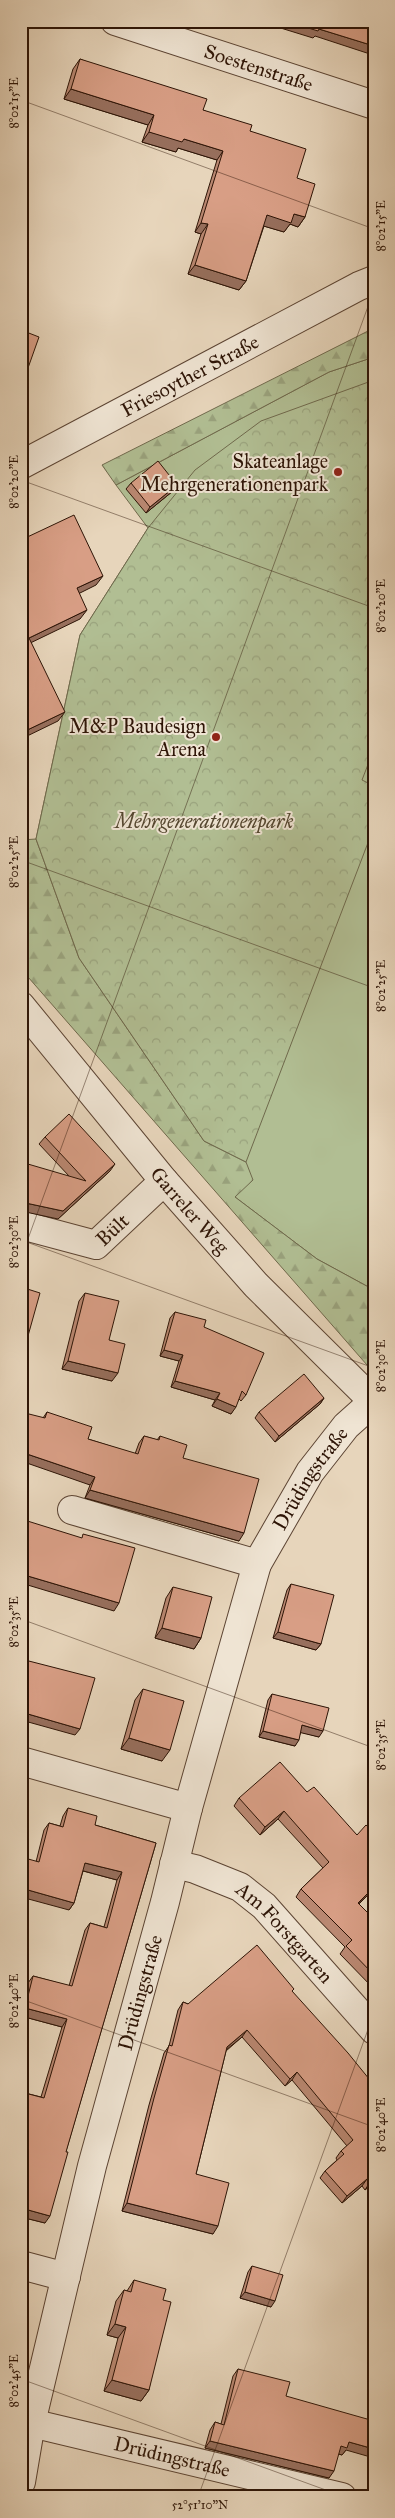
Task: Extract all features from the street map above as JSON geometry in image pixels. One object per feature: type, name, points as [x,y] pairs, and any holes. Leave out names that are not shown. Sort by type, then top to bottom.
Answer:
[{"type":"street","name":"Soestenstraße","points":[[115,21],[374,105]]},
{"type":"street","name":"Friesoyther Straße","points":[[21,465],[369,280]]},
{"type":"street","name":"Garreler Weg","points":[[21,1006],[164,1181],[256,1285],[374,1402]]},
{"type":"street","name":"Bült","points":[[21,1225],[96,1245],[164,1181]]},
{"type":"street","name":"Drüdingstraße","points":[[21,2482],[32,2423],[92,2166],[188,1808],[257,1564],[310,1472],[346,1426],[374,1402]]},
{"type":"street","points":[[72,1510],[257,1564]]},
{"type":"street","points":[[21,1761],[188,1808]]},
{"type":"street","name":"Am Forstgarten","points":[[174,1864],[194,1869],[240,1887],[264,1906],[374,2030]]},
{"type":"street","points":[[21,2265],[66,2277]]},
{"type":"street","name":"Drüdingstraße","points":[[32,2423],[342,2497]]},
{"type":"green space","points":[[374,328],[374,357],[329,372],[116,485],[102,465]]},
{"type":"green space","name":"Mehrgenerationenpark","points":[[374,357],[374,1290],[317,1259],[235,1197],[36,839],[80,635],[148,528],[116,485],[329,372]]},
{"type":"green space","name":"Mehrgenerationenpark","points":[[374,380],[374,749],[362,780],[374,786],[374,827],[246,1162],[204,1141],[79,958],[36,839],[80,635],[148,528],[195,470],[261,421]]},
{"type":"green space","points":[[36,839],[79,958],[204,1141],[246,1162],[253,1180],[235,1197],[317,1259],[374,1290],[374,1373],[21,969],[21,840]]},
{"type":"building","points":[[286,21],[374,21],[374,46],[319,29],[318,31]]},
{"type":"building","points":[[80,59],[207,99],[203,110],[252,125],[250,131],[306,149],[297,178],[315,184],[305,217],[294,214],[291,223],[267,215],[246,281],[195,265],[208,224],[201,223],[223,151],[184,139],[182,142],[149,132],[154,115],[71,89]]},
{"type":"building","points":[[21,330],[39,337],[28,368],[21,365]]},
{"type":"building","points":[[21,414],[26,424],[21,427]]},
{"type":"building","points":[[158,461],[177,485],[150,507],[131,483]]},
{"type":"building","points":[[74,515],[103,576],[77,588],[87,610],[29,638],[65,712],[21,733],[21,540]]},
{"type":"building","points":[[69,1114],[115,1164],[63,1211],[21,1202],[21,1162],[86,1181],[45,1137]]},
{"type":"building","points":[[21,1287],[40,1293],[26,1343],[23,1342],[21,1347]]},
{"type":"building","points":[[85,1293],[119,1301],[109,1340],[125,1344],[118,1373],[68,1361]]},
{"type":"building","points":[[175,1312],[206,1320],[204,1327],[264,1353],[246,1395],[242,1391],[236,1407],[217,1399],[220,1393],[175,1381],[183,1355],[164,1350]]},
{"type":"building","points":[[304,1374],[324,1398],[279,1436],[259,1412]]},
{"type":"building","points":[[21,1412],[45,1418],[47,1412],[92,1427],[88,1439],[138,1454],[144,1436],[159,1440],[160,1436],[187,1445],[183,1458],[259,1479],[244,1533],[90,1490],[95,1477],[21,1452]]},
{"type":"building","points":[[21,1519],[82,1538],[83,1534],[135,1548],[119,1603],[21,1574]]},
{"type":"building","points":[[291,1584],[334,1595],[321,1644],[278,1632]]},
{"type":"building","points":[[173,1587],[212,1597],[201,1638],[162,1628]]},
{"type":"building","points":[[21,1659],[95,1678],[80,1729],[21,1712]]},
{"type":"building","points":[[143,1689],[184,1701],[170,1750],[129,1738]]},
{"type":"building","points":[[272,1694],[329,1708],[323,1731],[302,1725],[299,1740],[263,1731]]},
{"type":"building","points":[[280,1762],[307,1792],[314,1787],[357,1835],[366,1825],[374,1832],[374,1887],[358,1903],[374,1919],[374,1975],[346,1946],[352,1940],[301,1889],[329,1862],[284,1811],[265,1827],[239,1798]]},
{"type":"building","points":[[68,1808],[97,1816],[95,1825],[156,1843],[66,2152],[68,2152],[50,2216],[21,2208],[21,2092],[44,2098],[67,2019],[25,2008],[33,1976],[72,1986],[90,1923],[107,1928],[122,1872],[85,1863],[74,1903],[21,1888],[21,1857],[39,1862],[49,1823],[63,1827]]},
{"type":"building","points":[[257,1945],[294,1989],[292,1991],[374,2085],[372,2086],[374,2088],[374,2179],[370,2182],[367,2179],[347,2196],[325,2171],[344,2154],[341,2151],[353,2140],[297,2072],[290,2079],[247,2030],[227,2047],[196,2174],[229,2183],[218,2226],[127,2203],[154,2098],[169,2045],[172,2046],[183,2002],[188,2004]]},
{"type":"building","points":[[252,2266],[283,2275],[275,2301],[245,2292]]},
{"type":"building","points":[[134,2280],[166,2289],[163,2300],[171,2302],[149,2390],[112,2380],[126,2327],[115,2324],[124,2290],[131,2292]]},
{"type":"building","points":[[21,2294],[26,2295],[21,2313]]},
{"type":"building","points":[[238,2369],[290,2382],[286,2396],[374,2421],[374,2449],[349,2442],[347,2448],[341,2446],[334,2471],[210,2441],[215,2422],[224,2425]]},
{"type":"place","name":"Skateanlage Mehrgenerationenpark","points":[[338,472]]},
{"type":"place","name":"M&P Baudesign Arena","points":[[216,737]]}]
